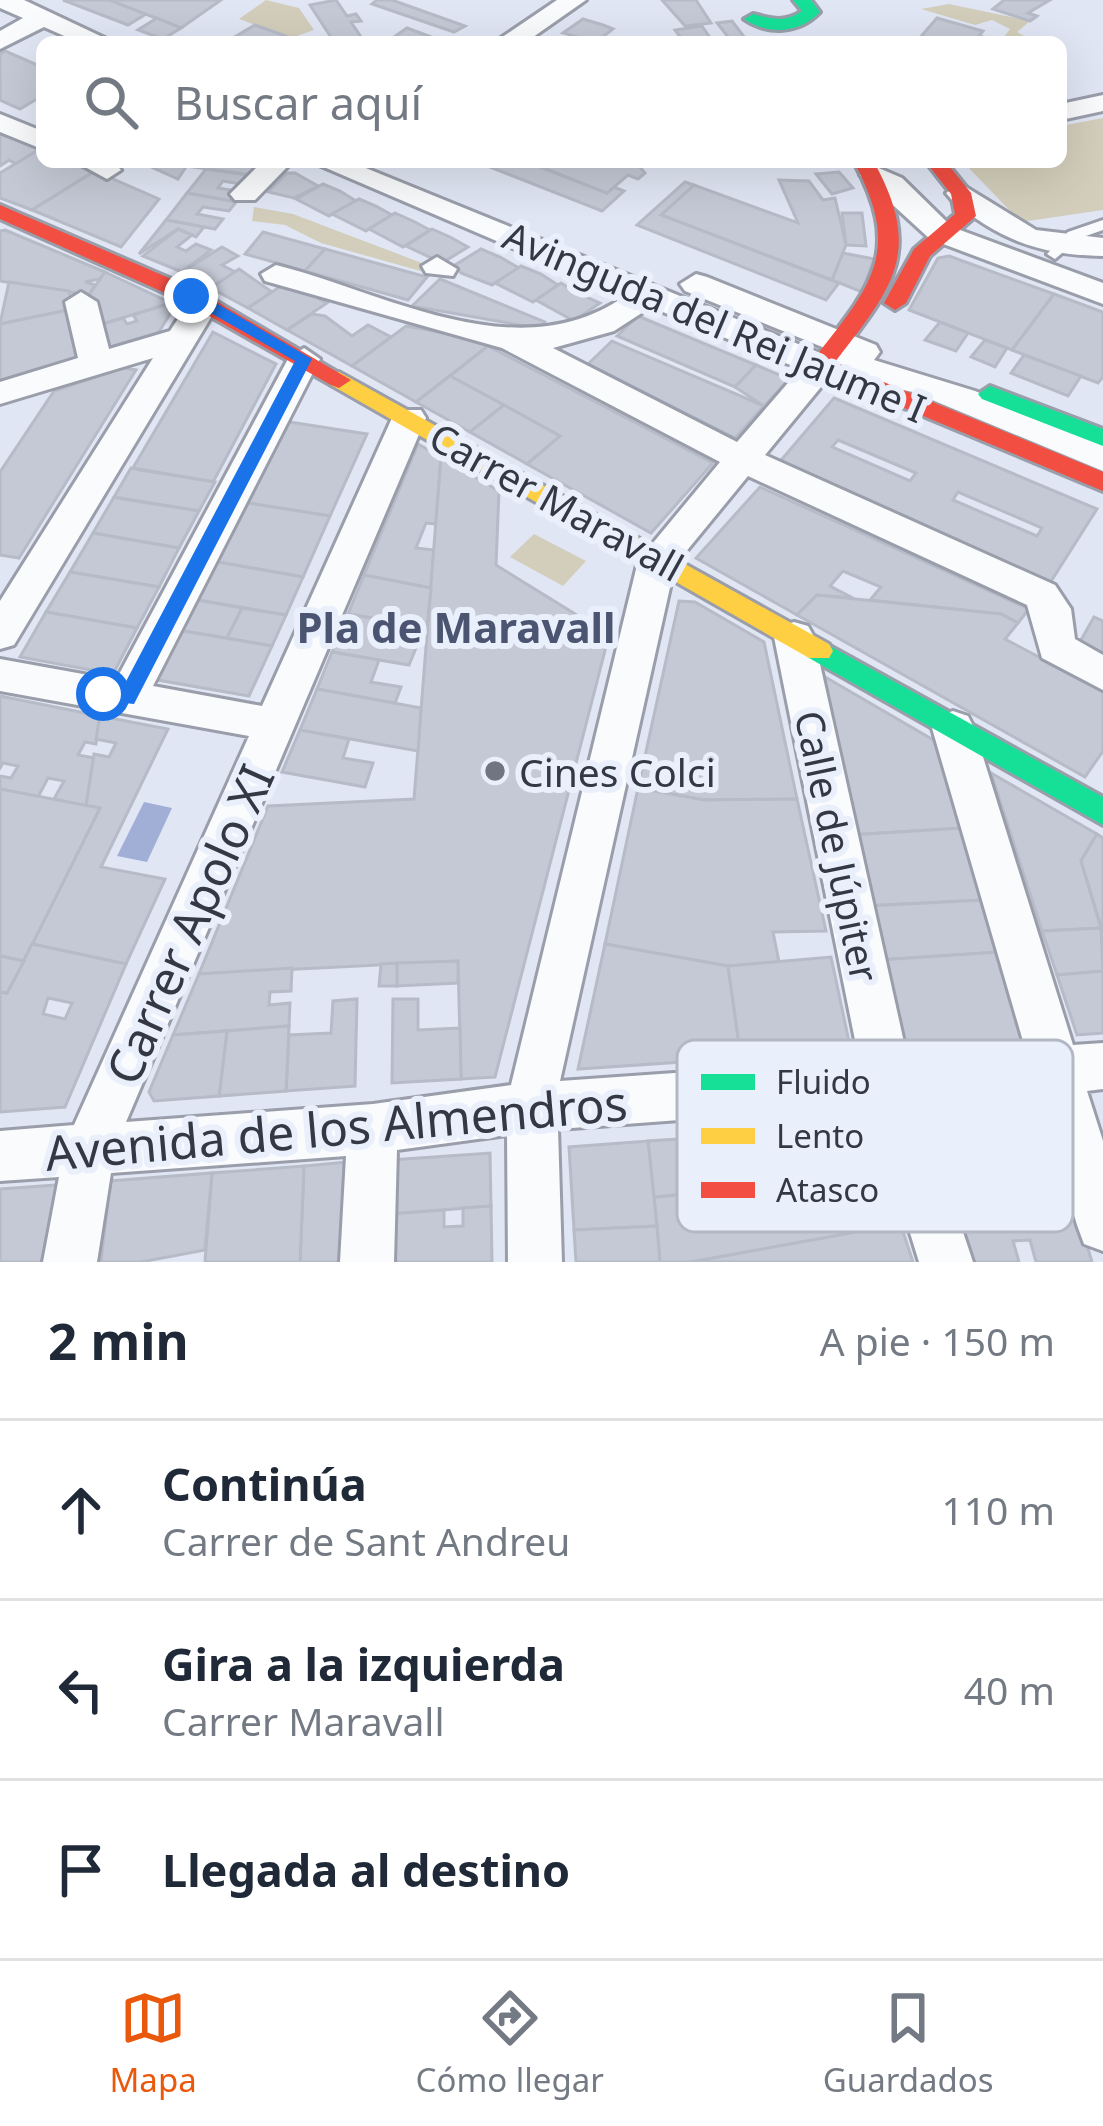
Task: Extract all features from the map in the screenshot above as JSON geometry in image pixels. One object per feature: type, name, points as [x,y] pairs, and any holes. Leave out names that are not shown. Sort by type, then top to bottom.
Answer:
[{"type":"street","points":[[2,0],[21,31],[57,36]]},
{"type":"street","points":[[517,36],[574,0]]},
{"type":"street","points":[[756,19],[805,20],[811,12],[802,0]]},
{"type":"street","points":[[1067,111],[1103,103]]},
{"type":"street","points":[[0,122],[36,138]]},
{"type":"street","points":[[245,194],[272,168]]},
{"type":"street","name":"Avinguda del Rei Jaume I","points":[[342,168],[663,298],[845,349],[1103,482]]},
{"type":"street","name":"Avinguda del Rei Jaume I","points":[[407,168],[845,349],[1103,448]]},
{"type":"street","points":[[845,349],[891,267],[893,233],[869,168]]},
{"type":"street","points":[[869,168],[892,184],[943,238],[1103,293]]},
{"type":"street","points":[[940,168],[964,199],[998,226],[1057,250]]},
{"type":"street","points":[[912,207],[947,215],[964,199]]},
{"type":"street","points":[[535,1262],[531,1107],[657,561],[966,216],[964,199]]},
{"type":"street","name":"Carrer Maravall","points":[[0,211],[170,284],[953,728],[1100,802]]},
{"type":"street","points":[[1004,256],[1103,248]]},
{"type":"street","points":[[276,274],[374,306],[513,341],[744,460],[1051,603],[1056,647],[1103,674]]},
{"type":"street","points":[[513,341],[587,334],[663,298]]},
{"type":"street","points":[[81,302],[96,365]]},
{"type":"street","points":[[5,616],[202,304]]},
{"type":"street","points":[[0,394],[179,339]]},
{"type":"street","points":[[845,349],[878,345],[890,355],[1103,438]]},
{"type":"street","points":[[845,349],[860,366],[1103,459]]},
{"type":"street","points":[[127,698],[304,359]]},
{"type":"street","name":"Carrer Apolo XI","points":[[70,1262],[89,1149],[410,418]]},
{"type":"street","name":"Calle de Júpiter","points":[[794,637],[880,1040]]},
{"type":"street","points":[[0,675],[278,725]]},
{"type":"street","points":[[953,728],[1070,1040]]},
{"type":"street","points":[[1080,1068],[1103,1225]]},
{"type":"street","name":"Avenida de los Almendros","points":[[0,1156],[373,1129],[531,1107],[677,1098]]},
{"type":"street","points":[[367,1262],[373,1129]]},
{"type":"street","name":"Calle de Júpiter","points":[[936,1232],[946,1262]]},
{"type":"lane","points":[[1057,250],[1088,228],[1103,225]]},
{"type":"shaded area","points":[[266,0],[299,8],[314,30],[286,36],[239,19]]},
{"type":"shaded area","points":[[949,4],[1030,21],[1017,32],[1024,36],[1005,36],[1010,29],[992,20],[975,25],[921,9]]},
{"type":"shaded area","points":[[1103,118],[1103,210],[1021,222],[969,168],[1067,168],[1067,125]]},
{"type":"shaded area","points":[[254,207],[293,214],[435,268],[424,272],[321,243],[285,225],[252,221]]},
{"type":"shaded area","points":[[534,534],[586,561],[563,586],[510,557]]},
{"type":"water","points":[[144,802],[172,808],[147,862],[117,856]]},
{"type":"building","points":[[63,0],[110,0],[146,14],[128,25]]},
{"type":"building","points":[[110,0],[221,0],[181,28]]},
{"type":"building","points":[[336,0],[347,16],[356,14],[361,21],[351,22],[360,36],[330,36],[310,5]]},
{"type":"building","points":[[392,0],[465,26],[454,32],[372,4]]},
{"type":"building","points":[[662,0],[696,0],[711,23],[685,26]]},
{"type":"building","points":[[1004,0],[1050,0],[1028,13],[1037,16],[1030,21],[993,9]]},
{"type":"building","points":[[157,18],[181,28],[168,36],[138,30]]},
{"type":"building","points":[[937,18],[983,31],[979,36],[921,36]]},
{"type":"building","points":[[583,19],[613,29],[604,36],[563,33]]},
{"type":"building","points":[[732,21],[743,36],[727,36],[717,23]]},
{"type":"building","points":[[255,25],[285,36],[236,36]]},
{"type":"building","points":[[702,26],[709,36],[680,36],[675,30]]},
{"type":"building","points":[[407,28],[429,36],[396,36]]},
{"type":"building","points":[[5,51],[36,64],[36,100],[20,109],[0,100],[0,54]]},
{"type":"building","points":[[0,128],[36,144],[36,152],[16,164],[9,160],[0,166]]},
{"type":"building","points":[[36,152],[36,168],[95,171],[32,210],[0,198],[0,173]]},
{"type":"building","points":[[153,168],[185,168],[178,179]]},
{"type":"building","points":[[201,168],[260,168],[253,175]]},
{"type":"building","points":[[493,168],[543,168],[607,193],[614,187],[624,191],[602,211]]},
{"type":"building","points":[[543,168],[641,168],[645,173],[638,179],[628,175],[607,193]]},
{"type":"building","points":[[206,169],[248,175],[240,184],[223,181],[218,188],[243,192],[236,202],[187,193]]},
{"type":"building","points":[[95,171],[159,199],[121,247],[32,210]]},
{"type":"building","points":[[839,172],[853,188],[832,194],[816,174]]},
{"type":"building","points":[[287,173],[318,186],[294,198],[268,192]]},
{"type":"building","points":[[779,180],[809,181],[823,200],[835,198],[846,245],[832,280],[661,215],[694,185],[798,223]]},
{"type":"building","points":[[685,182],[694,185],[661,215],[839,283],[826,300],[637,225]]},
{"type":"building","points":[[323,184],[356,201],[329,216],[296,199]]},
{"type":"building","points":[[187,193],[236,202],[229,211],[203,207],[197,214],[223,219],[215,229],[166,220]]},
{"type":"building","points":[[359,199],[392,215],[366,231],[332,214]]},
{"type":"building","points":[[395,213],[430,230],[403,247],[369,229]]},
{"type":"building","points":[[842,213],[862,213],[866,246],[846,245]]},
{"type":"building","points":[[166,220],[204,227],[196,237],[178,229],[139,254]]},
{"type":"building","points":[[178,229],[192,235],[177,247],[186,251],[196,244],[211,250],[182,272],[143,256]]},
{"type":"building","points":[[432,229],[468,247],[442,263],[406,246]]},
{"type":"building","points":[[0,231],[105,272],[100,279],[85,282],[95,285],[89,295],[0,281]]},
{"type":"building","points":[[263,232],[325,249],[305,271],[245,254]]},
{"type":"building","points":[[222,247],[238,256],[222,265],[235,272],[211,288],[182,272]]},
{"type":"building","points":[[325,249],[427,277],[408,300],[305,271]]},
{"type":"building","points":[[481,249],[519,268],[492,285],[461,273],[455,265]]},
{"type":"building","points":[[843,253],[874,259],[862,292],[832,280]]},
{"type":"building","points":[[949,256],[1054,294],[1012,350],[909,310],[938,258]]},
{"type":"building","points":[[521,266],[558,285],[533,302],[495,283]]},
{"type":"building","points":[[239,269],[272,292],[248,308],[211,288]]},
{"type":"building","points":[[105,272],[171,303],[96,326],[89,295]]},
{"type":"building","points":[[440,279],[545,322],[542,329],[412,306]]},
{"type":"building","points":[[9,282],[69,291],[73,309],[0,324]]},
{"type":"building","points":[[287,282],[327,303],[287,330],[248,308]]},
{"type":"building","points":[[561,283],[600,303],[574,321],[536,300]]},
{"type":"building","points":[[1054,294],[1103,312],[1103,377],[1098,383],[1012,350]]},
{"type":"building","points":[[171,303],[175,306],[157,335],[102,352],[96,326],[123,318],[127,324],[137,321],[133,315]]},
{"type":"building","points":[[73,309],[86,358],[0,385],[0,324]]},
{"type":"building","points":[[312,314],[325,316],[352,336],[368,325],[391,337],[352,366],[287,330]]},
{"type":"building","points":[[638,316],[756,365],[735,387],[617,336]]},
{"type":"building","points":[[940,322],[968,333],[956,351],[925,340]]},
{"type":"building","points":[[406,326],[488,346],[416,402],[352,366]]},
{"type":"building","points":[[213,332],[276,364],[213,482],[133,468]]},
{"type":"building","points":[[985,340],[1007,348],[995,367],[971,357]]},
{"type":"building","points":[[612,341],[764,406],[735,438],[588,364]]},
{"type":"building","points":[[488,346],[713,463],[651,533],[527,464],[560,436],[450,376]]},
{"type":"building","points":[[1024,355],[1081,376],[1068,396],[1011,373]]},
{"type":"building","points":[[756,365],[789,379],[764,406],[735,387]]},
{"type":"building","points":[[123,368],[136,370],[19,558],[0,555],[0,472],[54,391]]},
{"type":"building","points":[[450,376],[504,405],[470,432],[416,402]]},
{"type":"building","points":[[834,398],[1097,509],[1048,586],[777,465]],"holes":[[[838,440],[916,473],[910,481],[832,447]],[[958,492],[1042,528],[1037,536],[953,500]]]},
{"type":"building","points":[[504,405],[560,436],[527,464],[470,432]]},
{"type":"building","points":[[283,421],[367,434],[330,516],[242,502]]},
{"type":"building","points":[[418,444],[441,457],[436,524],[426,523],[416,548],[434,550],[431,588],[364,575]]},
{"type":"building","name":"Cines Colci","points":[[441,457],[499,491],[496,565],[609,635],[495,1077],[461,1079],[458,961],[199,974],[268,806],[414,799]]},
{"type":"building","points":[[131,468],[215,482],[199,511],[114,497]]},
{"type":"building","points":[[760,487],[1029,609],[1018,623],[1001,614],[870,600],[881,587],[843,571],[830,586],[853,598],[817,595],[797,615],[696,558]]},
{"type":"building","points":[[114,497],[199,511],[179,548],[93,533]]},
{"type":"building","points":[[242,502],[330,516],[303,577],[212,561]]},
{"type":"building","points":[[93,533],[179,548],[159,587],[70,572]]},
{"type":"building","points":[[212,561],[303,577],[286,615],[192,599]]},
{"type":"building","points":[[70,572],[159,587],[137,628],[46,612]]},
{"type":"building","points":[[364,575],[431,588],[427,628],[348,614]]},
{"type":"building","points":[[817,595],[1001,614],[1018,623],[1005,639],[1103,691],[1103,751],[1085,777],[797,615]]},
{"type":"building","points":[[192,599],[242,608],[227,638],[177,630]]},
{"type":"building","points":[[679,601],[695,602],[764,642],[797,799],[704,800],[638,788]]},
{"type":"building","points":[[242,608],[286,615],[272,646],[227,638]]},
{"type":"building","points":[[46,612],[137,628],[113,674],[20,657]]},
{"type":"building","points":[[348,614],[408,624],[403,635],[418,643],[409,665],[332,652]]},
{"type":"building","points":[[1094,617],[1103,621],[1103,659],[1077,647]]},
{"type":"building","points":[[177,630],[272,646],[249,696],[152,679]]},
{"type":"building","points":[[332,652],[379,660],[371,682],[401,687],[395,703],[317,689]]},
{"type":"building","points":[[820,674],[937,742],[963,828],[850,835]]},
{"type":"building","points":[[317,689],[421,708],[418,751],[300,730]]},
{"type":"building","points":[[0,696],[100,716],[96,744],[85,742],[78,755],[94,758],[86,806],[54,799],[64,781],[48,778],[38,797],[0,789],[0,776],[11,778],[18,766],[3,763],[0,768]]},
{"type":"building","points":[[100,716],[168,729],[101,867],[165,879],[126,964],[32,944],[100,808],[86,806],[94,754],[109,757],[116,743],[96,739]]},
{"type":"building","points":[[300,730],[349,739],[343,758],[373,763],[365,787],[282,772]]},
{"type":"building","points":[[991,773],[1097,834],[1081,861],[1101,928],[1042,931]]},
{"type":"building","points":[[638,788],[704,800],[797,799],[826,931],[773,932],[779,962],[728,966],[605,944]]},
{"type":"building","points":[[0,789],[100,808],[24,961],[0,956]]},
{"type":"building","points":[[963,828],[984,900],[866,906],[850,835]]},
{"type":"building","points":[[1097,834],[1103,838],[1103,933],[1081,861]]},
{"type":"building","points":[[984,900],[999,952],[879,960],[866,906]]},
{"type":"building","points":[[1101,928],[1103,971],[1057,975],[1042,931]]},
{"type":"building","points":[[32,944],[126,964],[65,1107],[0,1112],[0,992],[7,993]],"holes":[[[48,998],[72,1003],[65,1019],[43,1014]]]},
{"type":"building","points":[[605,944],[728,966],[738,1040],[677,1040],[677,1062],[578,1069]]},
{"type":"building","points":[[999,952],[1025,1040],[898,1040],[879,960]]},
{"type":"building","points":[[0,956],[24,961],[7,993],[0,992]]},
{"type":"building","points":[[831,957],[849,1040],[738,1040],[728,966]]},
{"type":"building","points":[[458,961],[458,983],[397,986],[397,963]]},
{"type":"building","points":[[397,963],[397,986],[379,986],[381,964]]},
{"type":"building","points":[[292,968],[291,991],[270,992],[269,1005],[290,1003],[289,1026],[173,1035],[199,974]]},
{"type":"building","points":[[1103,971],[1103,1033],[1077,1035],[1057,975]]},
{"type":"building","points":[[357,999],[355,1086],[286,1091],[289,1035],[331,1033],[333,1001]]},
{"type":"building","points":[[393,999],[418,999],[418,1030],[460,1028],[461,1079],[392,1083]]},
{"type":"building","points":[[289,1026],[286,1091],[219,1096],[227,1031]]},
{"type":"building","points":[[227,1031],[219,1096],[154,1101],[149,1092],[173,1035]]},
{"type":"building","points":[[677,1139],[677,1195],[654,1197],[648,1141]]},
{"type":"building","points":[[648,1141],[657,1226],[574,1230],[569,1147]]},
{"type":"building","points":[[490,1153],[491,1206],[390,1214],[391,1160]]},
{"type":"building","points":[[348,1162],[345,1262],[300,1262],[304,1166]]},
{"type":"building","points":[[304,1166],[300,1262],[205,1262],[212,1173]]},
{"type":"building","points":[[212,1173],[205,1250],[141,1262],[101,1262],[110,1181]]},
{"type":"building","points":[[57,1185],[46,1262],[0,1262],[0,1189]]},
{"type":"building","points":[[677,1195],[677,1232],[866,1232],[691,1262],[660,1262],[654,1197]]},
{"type":"building","points":[[491,1206],[492,1262],[389,1262],[390,1214],[444,1210],[444,1227],[463,1226],[463,1208]]},
{"type":"building","points":[[1073,1212],[1077,1212],[1092,1262],[1036,1262],[1030,1240],[1013,1241],[1019,1262],[967,1262],[957,1232],[1073,1232]]},
{"type":"building","points":[[657,1226],[660,1262],[576,1262],[574,1230]]},
{"type":"building","points":[[856,1232],[903,1232],[913,1262],[691,1262]]},
{"type":"traffic: fast","points":[[753,19],[791,24],[811,12],[802,0]]},
{"type":"traffic: fast","points":[[990,394],[1103,438]]},
{"type":"traffic: fast","points":[[819,651],[1103,812]]},
{"type":"traffic: slow","points":[[339,380],[819,651]]},
{"type":"traffic: jam","points":[[867,168],[881,193],[890,246],[874,292],[821,365],[1103,482]]},
{"type":"traffic: jam","points":[[895,303],[921,253],[966,216],[961,193],[941,168]]},
{"type":"traffic: jam","points":[[0,211],[191,296],[339,380]]},
{"type":"place","name":"Cines Colci","points":[[495,771]]},
{"type":"district","name":"Pla de Maravall","points":[[456,626]]},
{"type":"route","points":[[103,694],[127,698],[304,359],[191,296]]}]
